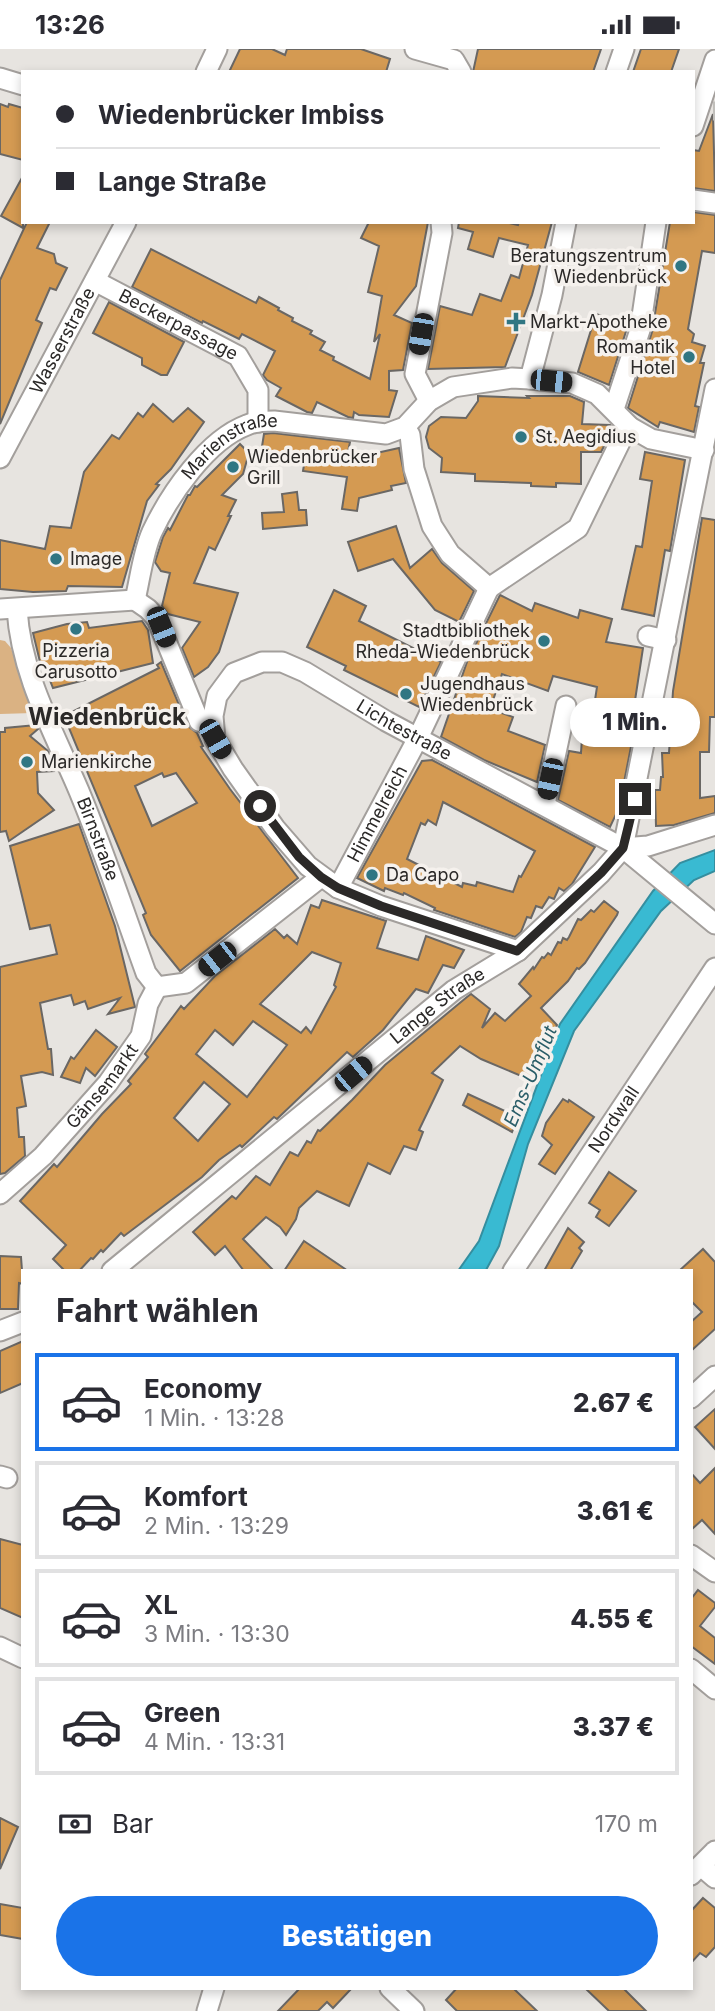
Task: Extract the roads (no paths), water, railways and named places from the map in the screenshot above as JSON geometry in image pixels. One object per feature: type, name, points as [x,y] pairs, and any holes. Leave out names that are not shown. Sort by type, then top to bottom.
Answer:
[{"type":"street","points":[[207,70],[217,49]]},
{"type":"street","points":[[415,49],[457,60]]},
{"type":"street","points":[[617,70],[624,49]]},
{"type":"street","points":[[695,123],[706,109],[715,60]]},
{"type":"street","points":[[0,78],[21,84]]},
{"type":"street","points":[[695,200],[715,203]]},
{"type":"street","name":"Wasserstraße","points":[[0,458],[125,224]]},
{"type":"street","points":[[429,401],[415,374],[442,233],[441,224]]},
{"type":"street","points":[[530,379],[552,295],[566,224]]},
{"type":"street","points":[[614,409],[640,330],[656,224]]},
{"type":"street","name":"Beckerpassage","points":[[94,281],[238,356],[258,390],[258,422]]},
{"type":"street","points":[[630,427],[623,436],[578,528],[489,588],[450,554],[432,526],[414,469],[410,435],[405,427],[429,401],[453,387],[512,377],[572,383],[597,394],[630,427],[651,439],[704,450]]},
{"type":"street","name":"Lange Straße","points":[[114,1269],[454,990],[517,951],[601,873],[623,848],[657,638],[714,410],[715,389]]},
{"type":"street","name":"Marienstraße","points":[[135,600],[151,534],[172,498],[203,456],[222,439],[246,425],[258,422],[274,421],[386,434],[405,427]]},
{"type":"street","name":"Himmelreich","points":[[338,888],[418,738],[489,588]]},
{"type":"street","points":[[8,609],[135,600],[157,619],[199,721],[213,725],[215,739],[233,769],[291,847],[321,877],[338,888],[381,906],[517,951]]},
{"type":"street","name":"Birnstraße","points":[[8,609],[32,683],[80,793],[146,973],[157,987]]},
{"type":"street","name":"Lichtestraße","points":[[213,725],[217,696],[234,673],[262,662],[282,662],[305,672],[418,738],[623,848],[715,924]]},
{"type":"street","points":[[545,804],[566,706]]},
{"type":"street","points":[[623,848],[648,846],[715,825]]},
{"type":"street","points":[[157,987],[186,983],[321,877]]},
{"type":"street","name":"Nordwall","points":[[514,1269],[715,968]]},
{"type":"street","name":"Gänsemarkt","points":[[0,1193],[43,1156],[108,1083],[141,1036],[148,1004],[157,987]]},
{"type":"street","points":[[0,1331],[21,1323]]},
{"type":"street","points":[[693,1396],[715,1376]]},
{"type":"street","points":[[693,1556],[715,1572]]},
{"type":"street","points":[[0,1647],[21,1657]]},
{"type":"street","points":[[693,1671],[715,1689]]},
{"type":"street","points":[[702,1873],[715,1851]]},
{"type":"street","points":[[207,2011],[214,1990]]},
{"type":"street","points":[[392,1990],[414,2011]]},
{"type":"water","points":[[715,850],[715,871],[694,880],[661,911],[574,1031],[528,1144],[499,1246],[487,1269],[459,1269],[479,1241],[560,1024],[653,891],[680,863]]},
{"type":"place","name":"Beratungszentrum Wiedenbrück","points":[[681,266]]},
{"type":"place","name":"Markt-Apotheke","points":[[516,322]]},
{"type":"place","name":"Romantik Hotel","points":[[689,357]]},
{"type":"place","name":"St. Aegidius","points":[[521,437]]},
{"type":"place","name":"Wiedenbrücker Grill","points":[[233,467]]},
{"type":"place","name":"Image","points":[[56,559]]},
{"type":"place","name":"Pizzeria Carusotto","points":[[76,629]]},
{"type":"place","name":"Stadtbibliothek Rheda-Wiedenbrück","points":[[544,641]]},
{"type":"place","name":"Jugendhaus Wiedenbrück","points":[[406,694]]},
{"type":"place","name":"Marienkirche","points":[[27,762]]},
{"type":"place","name":"Da Capo","points":[[372,875]]},
{"type":"district","name":"Wiedenbrück","points":[[107,717]]},
{"type":"water label","name":"Ems-Umflut","points":[[530,1076]]}]
